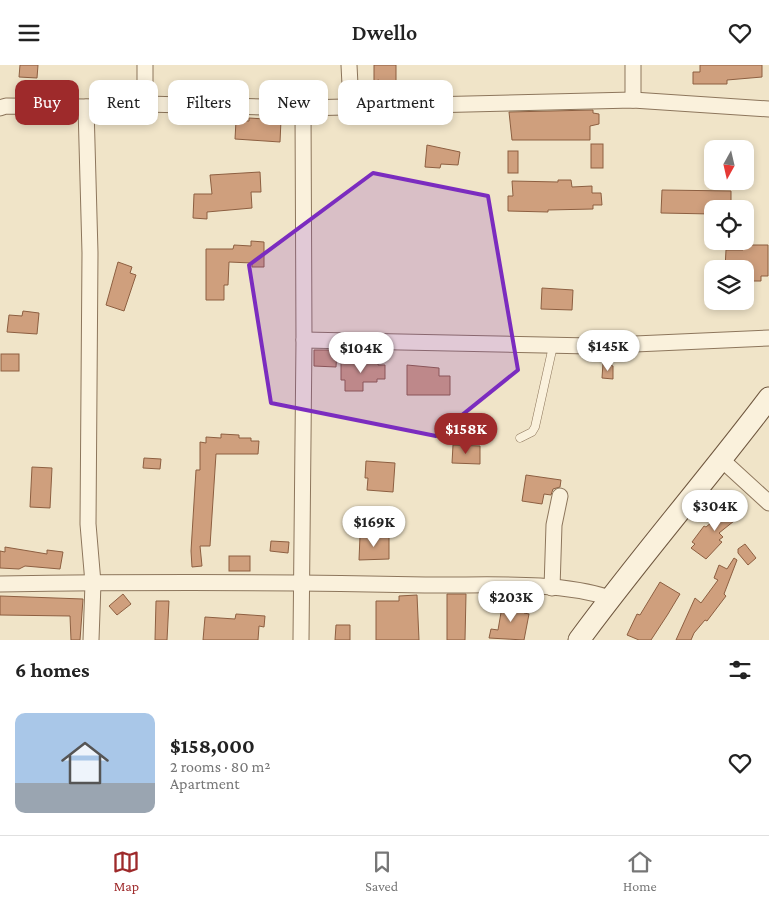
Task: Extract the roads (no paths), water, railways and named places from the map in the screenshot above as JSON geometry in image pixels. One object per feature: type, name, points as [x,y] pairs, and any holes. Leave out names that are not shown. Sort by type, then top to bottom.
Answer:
[{"type":"street","points":[[145,65],[145,80]]},
{"type":"street","points":[[350,65],[350,80]]},
{"type":"street","points":[[633,65],[633,100]]},
{"type":"street","points":[[453,103],[633,100],[769,109]]},
{"type":"street","points":[[158,104],[259,107]]},
{"type":"street","points":[[0,108],[6,105],[89,107]]},
{"type":"street","points":[[86,107],[90,253],[88,524],[93,583],[91,640]]},
{"type":"street","points":[[301,640],[304,340],[303,125]]},
{"type":"street","points":[[304,340],[590,346],[769,338]]},
{"type":"street","points":[[580,640],[610,598],[722,460],[769,397]]},
{"type":"street","points":[[722,460],[769,503]]},
{"type":"street","points":[[552,588],[554,525],[560,496]]},
{"type":"street","points":[[0,584],[302,582],[552,588],[590,592],[610,598]]},
{"type":"lane","points":[[520,438],[532,432],[535,427],[553,345]]}]
